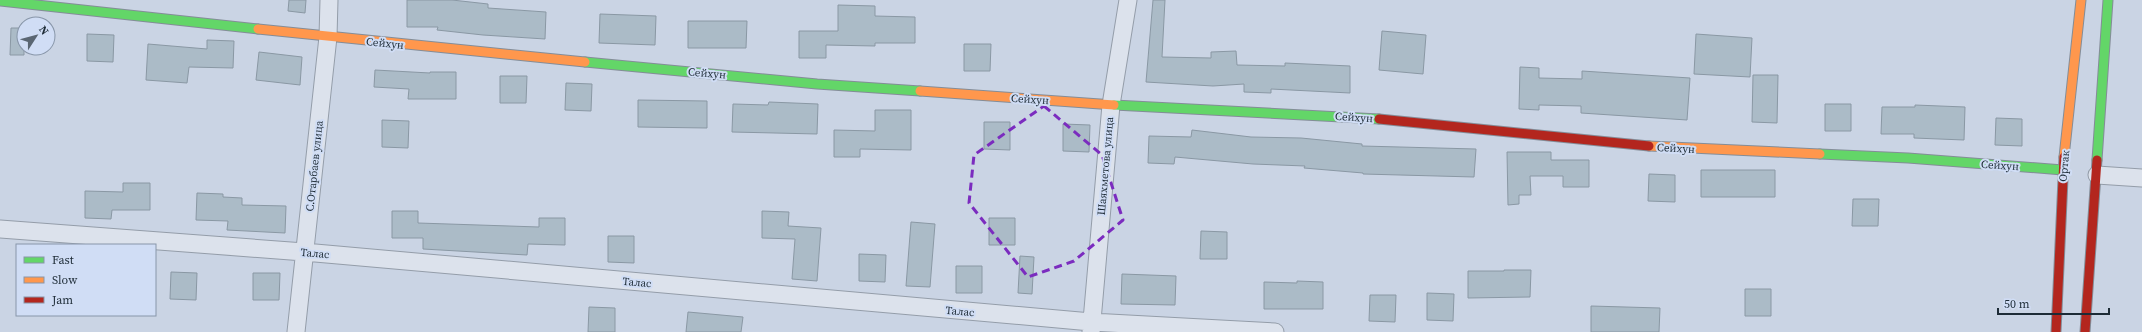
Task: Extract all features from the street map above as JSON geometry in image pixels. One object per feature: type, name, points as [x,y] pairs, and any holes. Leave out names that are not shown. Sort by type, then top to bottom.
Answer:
[{"type":"street","name":"С.Отарбаев улица","points":[[296,332],[328,37],[329,0]]},
{"type":"street","name":"Шаяхметова улица","points":[[1091,327],[1111,105],[1128,0]]},
{"type":"street","name":"Ортак","points":[[2056,332],[2062,170],[2081,0]]},
{"type":"street","points":[[2085,332],[2108,0]]},
{"type":"street","name":"Сейхун","points":[[0,1],[328,37],[817,84],[1111,105],[1352,116],[1642,146],[1908,158],[2062,170]]},
{"type":"street","points":[[2097,175],[2142,178]]},
{"type":"street","name":"Талас","points":[[0,229],[304,252],[1091,327],[1275,332]]},
{"type":"highlighted area","points":[[1044,106],[1102,155],[1123,220],[1074,261],[1028,277],[969,203],[974,155]]},
{"type":"building","points":[[289,0],[306,0],[305,13],[288,11]]},
{"type":"building","points":[[407,0],[452,0],[488,4],[488,8],[546,12],[545,39],[437,30],[438,27],[407,27]]},
{"type":"building","points":[[1153,0],[1165,0],[1162,57],[1211,58],[1211,52],[1236,51],[1237,65],[1285,66],[1285,63],[1350,66],[1350,93],[1271,89],[1271,93],[1244,92],[1244,84],[1213,86],[1146,82]]},
{"type":"building","points":[[838,5],[875,6],[875,16],[915,17],[915,43],[875,43],[875,46],[826,45],[826,58],[799,58],[799,31],[838,31]]},
{"type":"building","points":[[600,14],[656,16],[655,45],[599,43]]},
{"type":"building","points":[[688,21],[747,21],[746,48],[688,48]]},
{"type":"building","points":[[11,28],[16,28],[16,55],[10,55]]},
{"type":"building","points":[[1382,31],[1426,35],[1423,74],[1379,70]]},
{"type":"building","points":[[87,34],[114,35],[113,62],[87,61]]},
{"type":"building","points":[[1696,34],[1752,38],[1750,77],[1694,74]]},
{"type":"building","points":[[207,40],[234,41],[233,68],[189,67],[187,83],[146,80],[148,44],[207,49]]},
{"type":"building","points":[[964,44],[991,44],[990,71],[964,71]]},
{"type":"building","points":[[259,52],[302,57],[300,85],[256,80]]},
{"type":"building","points":[[1520,67],[1539,68],[1539,78],[1582,79],[1582,71],[1690,78],[1687,120],[1581,113],[1581,106],[1539,105],[1539,110],[1519,109]]},
{"type":"building","points":[[375,70],[430,73],[456,72],[456,99],[408,99],[409,89],[374,87]]},
{"type":"building","points":[[1753,75],[1778,75],[1777,123],[1752,122]]},
{"type":"building","points":[[500,76],[527,76],[526,103],[500,103]]},
{"type":"building","points":[[566,83],[592,84],[591,111],[565,110]]},
{"type":"building","points":[[638,100],[707,101],[707,128],[638,127]]},
{"type":"building","points":[[769,102],[818,104],[817,134],[732,132],[733,104],[768,105]]},
{"type":"building","points":[[1825,104],[1851,104],[1851,131],[1825,131]]},
{"type":"building","points":[[1915,105],[1965,107],[1964,140],[1914,138],[1914,134],[1881,134],[1882,107],[1915,107]]},
{"type":"building","points":[[875,110],[911,110],[911,150],[860,149],[860,157],[834,157],[834,130],[875,131]]},
{"type":"building","points":[[1996,118],[2022,119],[2022,146],[1995,145]]},
{"type":"building","points":[[382,120],[409,121],[408,148],[382,147]]},
{"type":"building","points":[[984,122],[1010,122],[1010,150],[984,149]]},
{"type":"building","points":[[1063,124],[1090,125],[1089,152],[1063,151]]},
{"type":"building","points":[[1192,130],[1251,137],[1301,138],[1362,144],[1362,146],[1476,149],[1474,177],[1363,174],[1304,168],[1305,166],[1253,164],[1175,157],[1174,164],[1148,163],[1149,136],[1191,137]]},
{"type":"building","points":[[1507,152],[1551,152],[1551,160],[1589,160],[1589,187],[1563,187],[1563,176],[1530,176],[1531,195],[1519,195],[1519,204],[1508,205]]},
{"type":"building","points":[[1701,170],[1775,170],[1775,197],[1701,197]]},
{"type":"building","points":[[1649,174],[1675,175],[1675,202],[1648,201]]},
{"type":"building","points":[[123,183],[150,183],[150,210],[112,210],[111,219],[85,218],[85,191],[123,192]]},
{"type":"building","points":[[197,193],[223,194],[223,197],[242,198],[242,205],[286,206],[285,233],[227,230],[228,221],[196,220]]},
{"type":"building","points":[[1853,199],[1879,199],[1878,226],[1852,226]]},
{"type":"building","points":[[392,211],[418,211],[418,223],[539,227],[539,218],[565,218],[565,245],[528,244],[527,255],[423,249],[423,238],[392,238]]},
{"type":"building","points":[[762,211],[789,212],[788,226],[821,228],[817,281],[792,279],[795,239],[762,238]]},
{"type":"building","points":[[989,218],[1015,218],[1015,245],[989,245]]},
{"type":"building","points":[[911,222],[935,224],[930,287],[906,286]]},
{"type":"building","points":[[1201,231],[1227,232],[1227,259],[1200,259]]},
{"type":"building","points":[[608,236],[634,236],[634,263],[608,262]]},
{"type":"building","points":[[859,254],[886,255],[885,282],[859,281]]},
{"type":"building","points":[[1020,256],[1034,257],[1032,294],[1018,293]]},
{"type":"building","points":[[956,266],[982,266],[982,293],[956,293]]},
{"type":"building","points":[[1531,270],[1530,297],[1468,298],[1468,271]]},
{"type":"building","points":[[171,272],[197,273],[196,300],[170,299]]},
{"type":"building","points":[[253,273],[280,273],[279,300],[253,300]]},
{"type":"building","points":[[1122,274],[1176,276],[1175,305],[1121,304]]},
{"type":"building","points":[[1297,281],[1323,282],[1323,309],[1264,309],[1264,282],[1297,283]]},
{"type":"building","points":[[1745,289],[1771,289],[1771,316],[1745,316]]},
{"type":"building","points":[[1427,293],[1454,294],[1453,321],[1427,320]]},
{"type":"building","points":[[1370,295],[1396,295],[1395,322],[1369,321]]},
{"type":"building","points":[[1591,306],[1660,308],[1659,332],[1591,332]]},
{"type":"building","points":[[589,307],[615,308],[615,332],[588,332]]},
{"type":"building","points":[[688,312],[743,317],[741,332],[686,332]]},
{"type":"traffic: fast","points":[[2097,160],[2108,0]]},
{"type":"traffic: fast","points":[[0,1],[258,29]]},
{"type":"traffic: fast","points":[[585,62],[817,84],[920,91]]},
{"type":"traffic: fast","points":[[1114,105],[1379,119]]},
{"type":"traffic: fast","points":[[1820,154],[1908,158],[2063,170]]},
{"type":"traffic: slow","points":[[2064,157],[2081,0]]},
{"type":"traffic: slow","points":[[258,29],[585,62]]},
{"type":"traffic: slow","points":[[920,91],[1114,105]]},
{"type":"traffic: slow","points":[[1649,146],[1820,154]]},
{"type":"traffic: jam","points":[[1379,119],[1649,146]]},
{"type":"traffic: jam","points":[[2056,332],[2064,157]]},
{"type":"traffic: jam","points":[[2085,332],[2097,160]]}]
